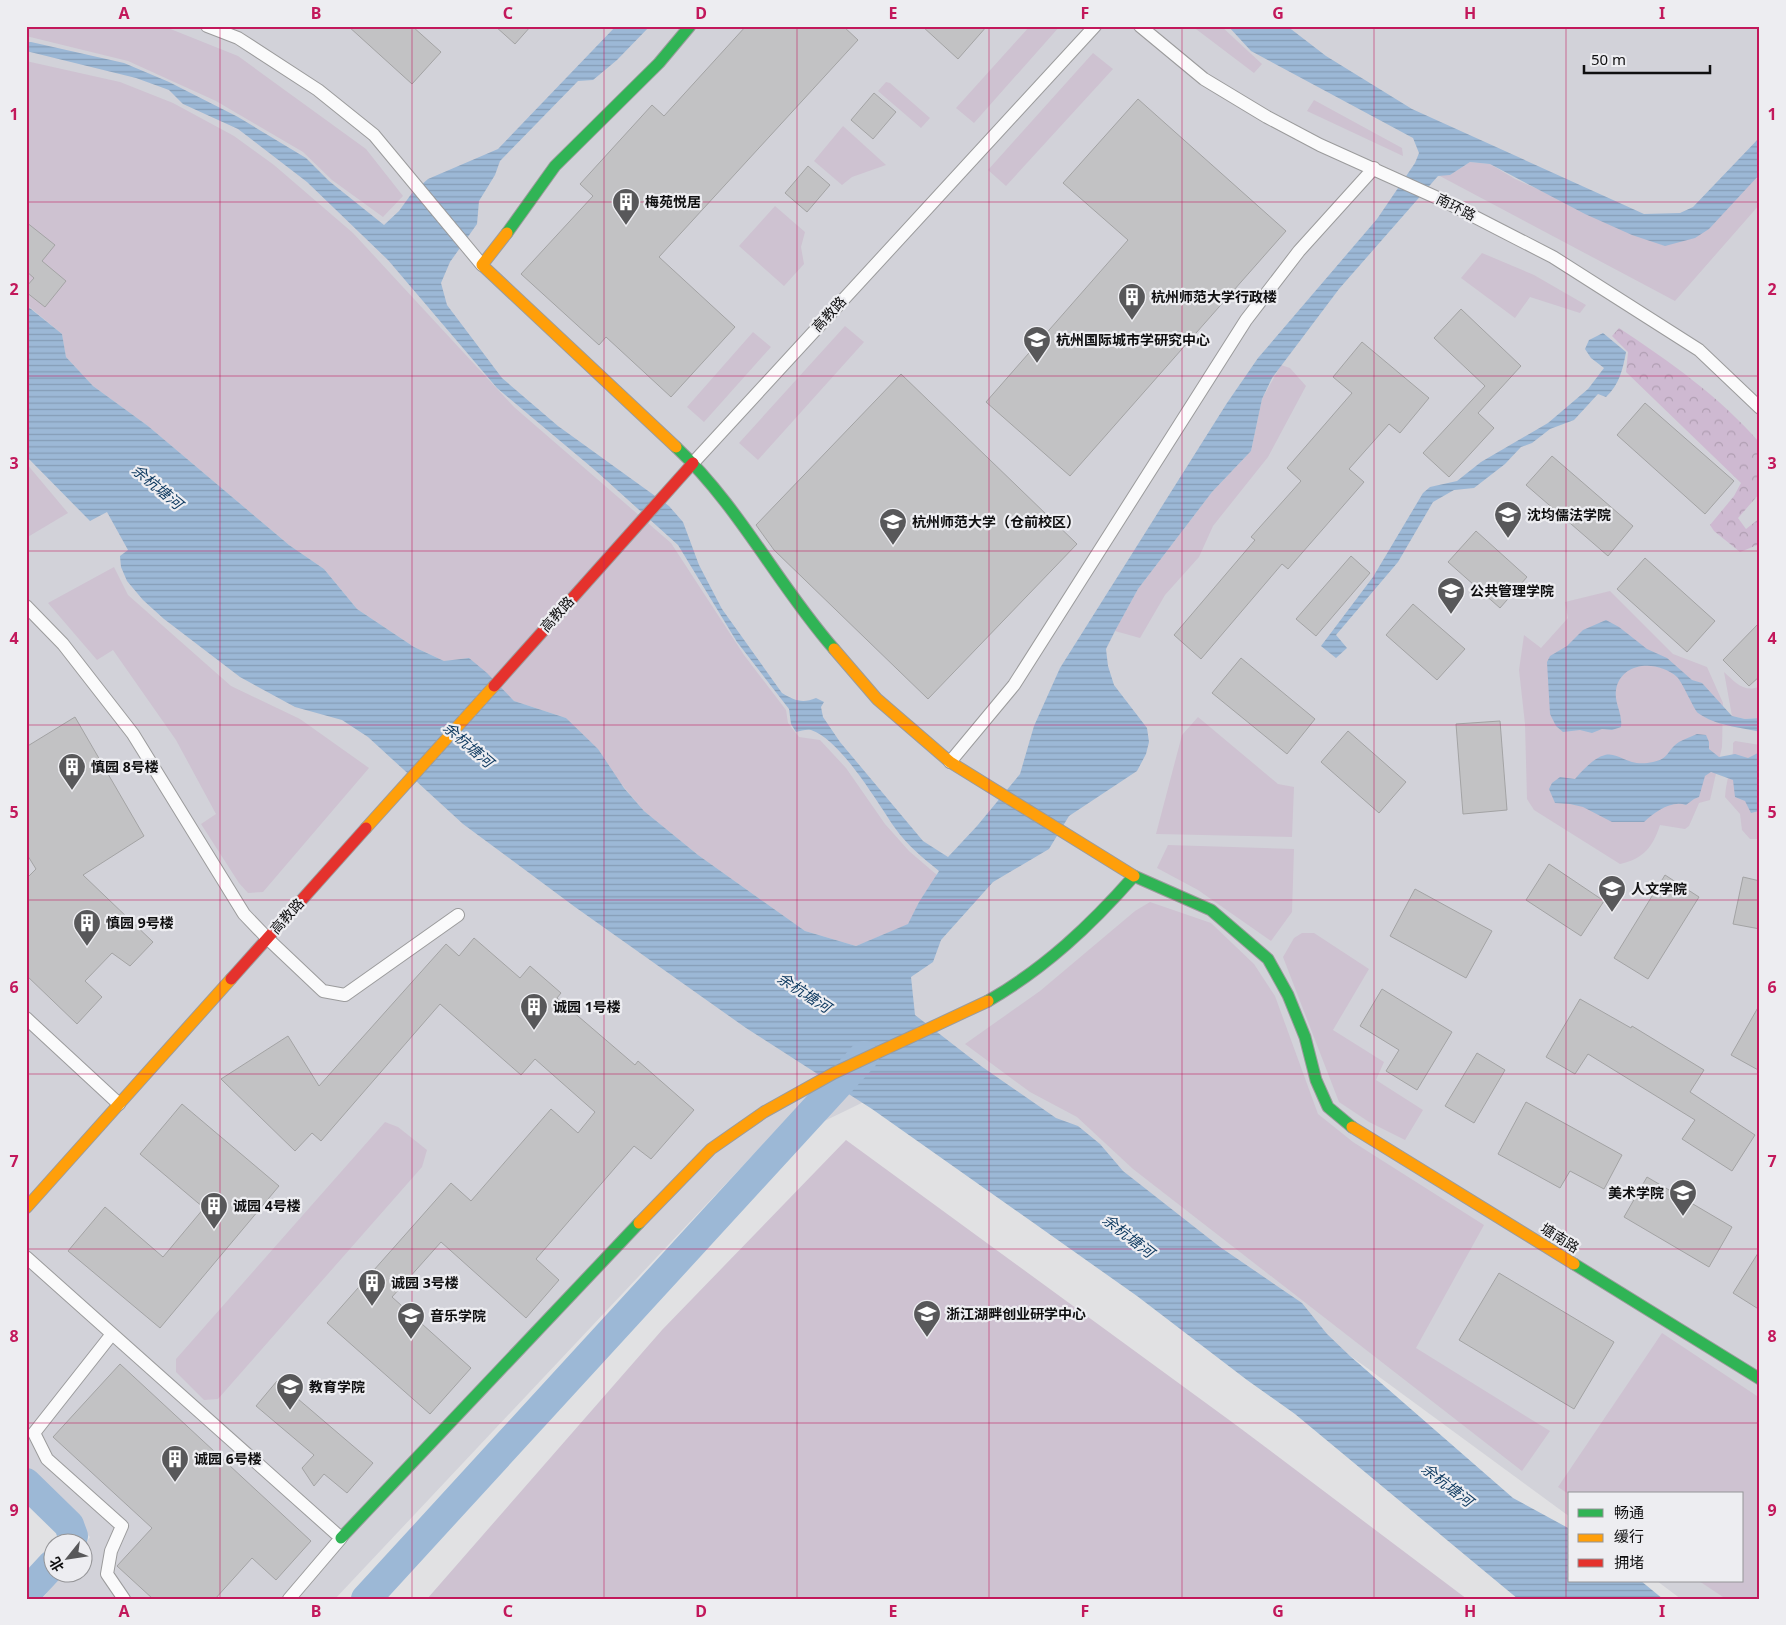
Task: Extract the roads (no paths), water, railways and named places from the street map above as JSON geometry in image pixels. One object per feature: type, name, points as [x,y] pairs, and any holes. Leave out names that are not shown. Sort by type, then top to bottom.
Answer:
[{"type":"street","points":[[207,26],[238,38],[318,90],[374,135],[478,260],[498,247],[554,167],[607,110],[674,47],[690,26]]},
{"type":"street","name":"高教路","points":[[26,1208],[550,621],[1094,26]]},
{"type":"street","name":"南环路","points":[[1140,26],[1204,79],[1320,146],[1442,200],[1553,257],[1690,345],[1760,408]]},
{"type":"street","points":[[950,762],[1014,686],[1246,320],[1300,251],[1379,171]]},
{"type":"street","name":"塘南路","points":[[478,260],[693,463],[757,545],[816,629],[878,699],[950,762],[976,780],[1088,850],[1134,876],[1211,910],[1268,958],[1288,995],[1305,1037],[1316,1080],[1328,1107],[1344,1122],[1760,1379]]},
{"type":"street","points":[[26,606],[63,644],[133,734],[244,914],[323,990],[345,995],[458,915]]},
{"type":"street","points":[[289,1599],[341,1538],[668,1192],[717,1144],[766,1111],[849,1066],[954,1019],[1026,978],[1069,944],[1099,916],[1134,876]]},
{"type":"street","points":[[29,1026],[119,1104]]},
{"type":"street","points":[[26,1257],[341,1538]]},
{"type":"street","points":[[112,1334],[34,1433],[47,1459],[122,1526],[111,1552],[107,1574],[124,1599]]},
{"type":"water","name":"余杭塘河","points":[[616,26],[650,26],[617,60],[593,80],[578,81],[500,161],[495,175],[479,201],[477,224],[450,262],[441,283],[447,305],[502,378],[558,426],[669,506],[683,522],[699,565],[722,609],[782,693],[798,700],[806,701],[816,698],[824,702],[821,707],[823,717],[840,742],[923,841],[948,857],[977,826],[1020,774],[1034,726],[1060,668],[1227,403],[1258,358],[1377,219],[1415,163],[1419,153],[1413,138],[1251,51],[1228,26],[1287,26],[1326,56],[1412,109],[1644,214],[1680,213],[1693,207],[1760,137],[1760,174],[1709,229],[1695,238],[1665,246],[1632,235],[1585,214],[1490,164],[1470,162],[1450,175],[1438,176],[1339,289],[1272,378],[1262,399],[1251,451],[1212,492],[1138,589],[1115,631],[1106,649],[1108,666],[1114,685],[1147,728],[1149,742],[1146,754],[1137,771],[1069,816],[1049,849],[993,882],[941,940],[933,962],[911,977],[915,1015],[981,1066],[1056,1118],[1078,1126],[1100,1144],[1123,1171],[1220,1247],[1302,1303],[1327,1334],[1350,1356],[1513,1498],[1568,1528],[1568,1582],[1642,1582],[1663,1599],[1518,1599],[1295,1414],[1137,1296],[872,1109],[746,1028],[575,907],[463,824],[368,737],[342,720],[295,707],[240,677],[164,619],[143,600],[127,581],[121,567],[120,556],[128,550],[107,512],[90,521],[26,456],[26,305],[62,334],[66,357],[93,386],[148,426],[289,545],[324,569],[357,609],[414,647],[444,661],[469,658],[487,673],[514,701],[566,718],[598,749],[624,788],[644,811],[698,855],[805,931],[856,946],[908,924],[919,902],[939,871],[905,840],[858,773],[834,746],[811,730],[796,732],[791,724],[789,709],[737,642],[678,545],[596,471],[497,388],[388,260],[307,182],[238,129],[183,104],[169,90],[136,78],[26,51],[26,42],[124,63],[169,82],[238,117],[306,158],[329,181],[384,225],[399,211],[412,193],[428,179],[498,149]]},
{"type":"water","points":[[1603,333],[1626,352],[1620,376],[1606,397],[1598,394],[1574,420],[1550,429],[1532,443],[1521,447],[1505,464],[1474,488],[1454,490],[1433,502],[1398,562],[1336,635],[1347,648],[1336,658],[1321,646],[1373,577],[1423,493],[1430,487],[1457,481],[1481,462],[1548,423],[1588,389],[1604,368],[1591,358],[1585,349],[1589,340]]},
{"type":"water","points":[[1606,620],[1619,627],[1647,649],[1667,658],[1692,680],[1702,683],[1732,716],[1745,719],[1760,718],[1760,732],[1712,721],[1696,711],[1677,677],[1669,671],[1660,668],[1641,666],[1625,673],[1619,680],[1616,695],[1621,727],[1612,730],[1602,729],[1592,733],[1580,730],[1563,732],[1556,726],[1550,714],[1547,662],[1550,656],[1567,646],[1583,630]]},
{"type":"water","points":[[1697,734],[1706,735],[1709,749],[1719,757],[1735,754],[1748,758],[1760,752],[1759,811],[1751,813],[1745,801],[1735,797],[1733,780],[1711,772],[1705,776],[1699,797],[1686,805],[1675,804],[1664,808],[1644,822],[1612,822],[1583,807],[1555,803],[1549,789],[1552,783],[1560,777],[1575,779],[1589,765],[1608,754],[1631,762],[1658,761],[1679,742]]},
{"type":"waterway","points":[[366,1599],[864,1056]]},
{"type":"waterway","points":[[26,1483],[69,1525],[72,1532]]},
{"type":"waterway","points":[[27,1599],[28,1591],[42,1576]]},
{"type":"place","name":"梅苑悦居","points":[[626,226]]},
{"type":"place","name":"杭州师范大学行政楼","points":[[1132,321]]},
{"type":"place","name":"杭州国际城市学研究中心","points":[[1037,364]]},
{"type":"place","name":"沈均儒法学院","points":[[1508,539]]},
{"type":"place","name":"杭州师范大学（仓前校区）","points":[[893,546]]},
{"type":"place","name":"公共管理学院","points":[[1451,615]]},
{"type":"place","name":"慎园 8号楼","points":[[72,791]]},
{"type":"place","name":"人文学院","points":[[1612,913]]},
{"type":"place","name":"慎园 9号楼","points":[[87,947]]},
{"type":"place","name":"诚园 1号楼","points":[[534,1031]]},
{"type":"place","name":"美术学院","points":[[1683,1217]]},
{"type":"place","name":"诚园 4号楼","points":[[214,1230]]},
{"type":"place","name":"诚园 3号楼","points":[[372,1307]]},
{"type":"place","name":"浙江湖畔创业研学中心","points":[[927,1338]]},
{"type":"place","name":"音乐学院","points":[[411,1340]]},
{"type":"place","name":"教育学院","points":[[290,1411]]},
{"type":"place","name":"诚园 6号楼","points":[[175,1483]]}]
